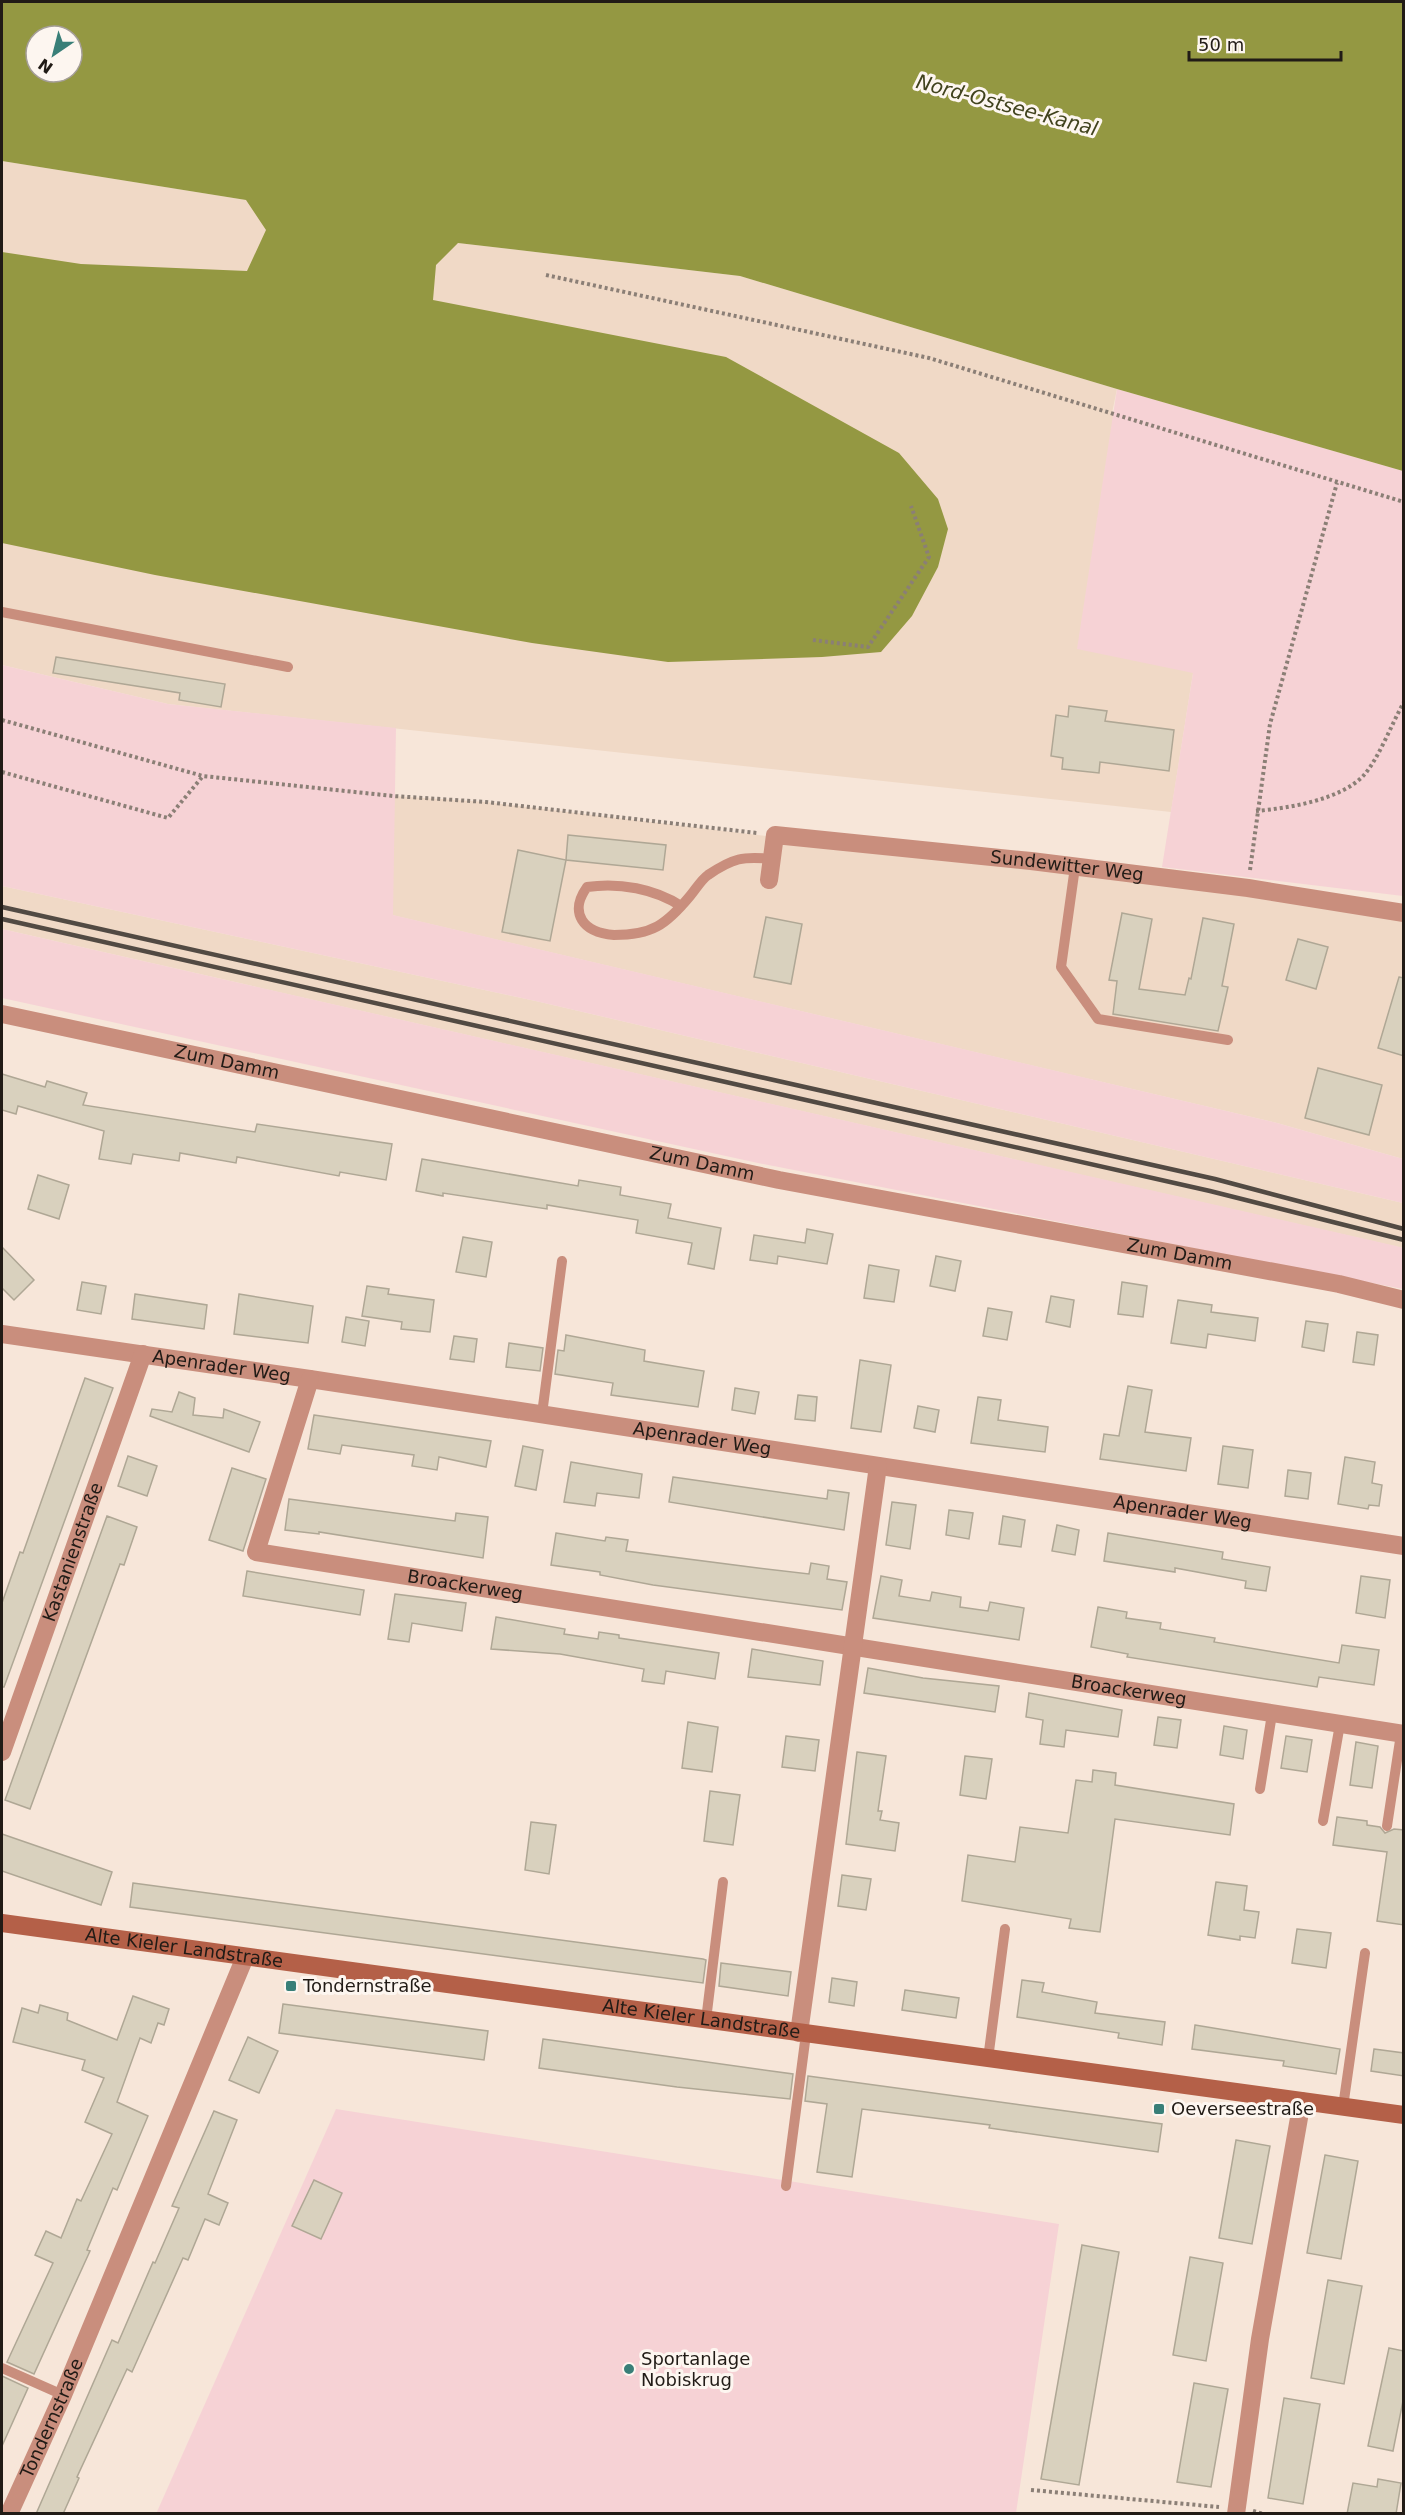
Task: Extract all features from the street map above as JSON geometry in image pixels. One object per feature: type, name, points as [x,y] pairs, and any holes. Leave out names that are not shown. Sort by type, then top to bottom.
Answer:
[{"type":"street","points":[[769,880],[775,835]]},
{"type":"street","name":"Sundewitter Weg","points":[[775,835],[1248,888],[1404,914]]},
{"type":"street","name":"Zum Damm","points":[[2,1014],[779,1180],[1339,1284],[1404,1300]]},
{"type":"street","name":"Apenrader Weg","points":[[2,1334],[310,1378],[1404,1546]]},
{"type":"street","name":"Kastanienstraße","points":[[2,1752],[143,1354]]},
{"type":"street","name":"Broackerweg","points":[[310,1378],[256,1552],[1402,1734]]},
{"type":"street","points":[[802,2033],[878,1466]]},
{"type":"street","name":"Alte Kieler Landstraße","points":[[2,1923],[1404,2115]]},
{"type":"street","name":"Tondernstraße","points":[[9,2514],[63,2395],[245,1958]]},
{"type":"street","points":[[1236,2511],[1260,2339],[1302,2101]]},
{"type":"lane","points":[[2,612],[288,667]]},
{"type":"lane","points":[[681,906],[664,896],[632,888],[597,885],[587,887],[580,896],[578,908],[588,928],[609,934],[638,935],[659,927],[681,906],[706,876],[742,856],[772,859]]},
{"type":"lane","points":[[1075,867],[1061,967],[1098,1019],[1228,1040]]},
{"type":"lane","points":[[542,1414],[562,1261]]},
{"type":"lane","points":[[1260,1789],[1272,1714]]},
{"type":"lane","points":[[1323,1821],[1340,1724]]},
{"type":"lane","points":[[1387,1826],[1402,1734]]},
{"type":"lane","points":[[706,2020],[723,1882]]},
{"type":"lane","points":[[988,2059],[1005,1929]]},
{"type":"lane","points":[[1343,2107],[1365,1953]]},
{"type":"lane","points":[[786,2186],[802,2033]]},
{"type":"lane","points":[[2,2368],[63,2395]]},
{"type":"path","points":[[546,275],[929,357],[1404,502]]},
{"type":"path","points":[[1248,888],[1270,724],[1337,483]]},
{"type":"path","points":[[813,640],[868,647],[929,557],[911,506]]},
{"type":"path","points":[[1257,811],[1285,809],[1348,790],[1365,773],[1404,702]]},
{"type":"path","points":[[2,720],[203,776],[393,796],[486,802],[775,835]]},
{"type":"path","points":[[2,772],[168,818],[203,776]]},
{"type":"path","points":[[1031,2490],[1264,2514]]},
{"type":"shaded area","points":[[2,161],[246,200],[458,243],[740,276],[1117,389],[1112,413],[1193,673],[1171,812],[168,704],[2,665]]},
{"type":"shaded area","points":[[1117,389],[1403,471],[1403,896],[1162,867],[1193,673],[1077,649]]},
{"type":"shaded area","points":[[2,665],[168,704],[396,728],[393,915],[1277,1123],[1403,1159],[1403,1203],[540,1002],[2,886]]},
{"type":"shaded area","points":[[393,796],[486,802],[1403,913],[1403,1159],[1277,1123],[392,915]]},
{"type":"shaded area","points":[[2,886],[540,1002],[1403,1203],[1403,1248],[2,929]]},
{"type":"shaded area","points":[[2,929],[1396,1246],[1403,1248],[1403,1289],[758,1163],[2,998]]},
{"type":"shaded area","name":"Sportanlage Nobiskrug","points":[[336,2109],[1059,2224],[1016,2513],[156,2514]]},
{"type":"water","name":"Nord-Ostsee-Kanal","points":[[2,2],[1403,2],[1403,471],[1117,389],[740,276],[458,243],[436,265],[433,300],[726,357],[899,453],[938,499],[948,529],[938,567],[912,616],[881,652],[822,657],[668,662],[532,643],[155,575],[2,543],[2,252],[81,264],[247,271],[266,230],[246,200],[2,161]]},
{"type":"building","points":[[56,657],[225,684],[221,707],[179,700],[180,693],[53,673]]},
{"type":"building","points":[[1069,706],[1107,711],[1105,721],[1174,730],[1169,771],[1100,762],[1099,773],[1062,769],[1063,758],[1051,756],[1056,715],[1068,717]]},
{"type":"building","points":[[568,835],[666,845],[663,870],[566,860]]},
{"type":"building","points":[[518,850],[566,860],[550,941],[502,932]]},
{"type":"building","points":[[1122,913],[1152,919],[1139,989],[1185,995],[1189,978],[1191,979],[1203,918],[1234,924],[1222,986],[1228,987],[1218,1031],[1113,1014],[1117,981],[1109,980]]},
{"type":"building","points":[[766,917],[802,924],[791,984],[754,977]]},
{"type":"building","points":[[1298,939],[1328,947],[1316,989],[1286,980]]},
{"type":"building","points":[[1399,977],[1404,978],[1404,1056],[1378,1048]]},
{"type":"building","points":[[1318,1068],[1382,1085],[1369,1135],[1305,1118]]},
{"type":"building","points":[[2,1074],[45,1087],[47,1081],[87,1093],[83,1105],[255,1132],[257,1124],[392,1144],[386,1180],[340,1172],[339,1176],[237,1157],[236,1163],[180,1153],[179,1161],[133,1154],[131,1164],[99,1159],[104,1131],[18,1106],[16,1114],[2,1110]]},
{"type":"building","points":[[422,1159],[578,1186],[579,1180],[621,1187],[620,1195],[671,1204],[668,1218],[721,1228],[714,1269],[688,1264],[692,1243],[636,1233],[638,1220],[547,1205],[547,1209],[416,1191]]},
{"type":"building","points":[[38,1175],[69,1185],[59,1219],[28,1209]]},
{"type":"building","points":[[807,1229],[833,1234],[827,1264],[778,1256],[777,1264],[750,1260],[754,1235],[805,1243]]},
{"type":"building","points":[[463,1237],[492,1242],[486,1277],[456,1272]]},
{"type":"building","points":[[2,1247],[34,1280],[14,1300],[2,1288]]},
{"type":"building","points":[[936,1256],[961,1261],[955,1291],[930,1286]]},
{"type":"building","points":[[869,1265],[899,1270],[894,1302],[864,1298]]},
{"type":"building","points":[[82,1282],[106,1286],[101,1314],[77,1310]]},
{"type":"building","points":[[1122,1282],[1147,1286],[1143,1317],[1118,1314]]},
{"type":"building","points":[[367,1286],[389,1289],[388,1294],[434,1300],[430,1332],[401,1329],[402,1322],[362,1316]]},
{"type":"building","points":[[135,1294],[207,1305],[204,1329],[132,1319]]},
{"type":"building","points":[[239,1294],[313,1306],[308,1343],[234,1334]]},
{"type":"building","points":[[1051,1296],[1074,1300],[1070,1327],[1046,1322]]},
{"type":"building","points":[[1178,1300],[1212,1305],[1211,1312],[1258,1318],[1255,1341],[1208,1334],[1206,1348],[1171,1343]]},
{"type":"building","points":[[988,1308],[1012,1312],[1007,1340],[983,1336]]},
{"type":"building","points":[[346,1317],[369,1321],[365,1346],[342,1342]]},
{"type":"building","points":[[1306,1321],[1328,1324],[1324,1351],[1302,1347]]},
{"type":"building","points":[[1357,1332],[1378,1335],[1374,1365],[1353,1362]]},
{"type":"building","points":[[566,1335],[645,1350],[644,1361],[704,1371],[698,1407],[611,1395],[613,1383],[555,1374],[558,1350],[564,1351]]},
{"type":"building","points":[[454,1336],[477,1339],[474,1362],[450,1359]]},
{"type":"building","points":[[509,1343],[543,1348],[540,1371],[506,1367]]},
{"type":"building","points":[[860,1360],[891,1365],[881,1432],[851,1428]]},
{"type":"building","points":[[85,1378],[113,1388],[4,1687],[2,1687],[2,1603],[20,1552],[23,1553]]},
{"type":"building","points":[[1128,1386],[1152,1390],[1145,1432],[1191,1438],[1186,1471],[1100,1459],[1104,1434],[1119,1436]]},
{"type":"building","points":[[735,1388],[759,1392],[755,1414],[732,1410]]},
{"type":"building","points":[[179,1392],[195,1398],[193,1415],[223,1418],[224,1409],[260,1422],[249,1452],[150,1416],[152,1409],[172,1412]]},
{"type":"building","points":[[798,1395],[817,1397],[815,1421],[795,1419]]},
{"type":"building","points":[[978,1397],[1001,1400],[998,1420],[1048,1427],[1045,1452],[971,1443]]},
{"type":"building","points":[[918,1406],[939,1410],[935,1432],[914,1428]]},
{"type":"building","points":[[314,1415],[491,1441],[486,1467],[439,1457],[437,1470],[412,1466],[414,1455],[342,1445],[340,1454],[308,1449]]},
{"type":"building","points":[[523,1446],[543,1450],[536,1490],[515,1486]]},
{"type":"building","points":[[1223,1446],[1253,1450],[1248,1488],[1218,1484]]},
{"type":"building","points":[[128,1456],[157,1466],[147,1496],[118,1486]]},
{"type":"building","points":[[1345,1457],[1375,1462],[1372,1483],[1382,1485],[1379,1506],[1369,1505],[1368,1509],[1338,1504]]},
{"type":"building","points":[[571,1462],[642,1474],[639,1498],[597,1493],[595,1506],[564,1502]]},
{"type":"building","points":[[232,1468],[266,1479],[243,1551],[209,1540]]},
{"type":"building","points":[[1288,1470],[1311,1473],[1308,1499],[1285,1496]]},
{"type":"building","points":[[673,1477],[827,1499],[828,1490],[849,1493],[844,1530],[669,1502]]},
{"type":"building","points":[[289,1499],[455,1521],[456,1513],[488,1517],[483,1558],[319,1532],[319,1534],[285,1530]]},
{"type":"building","points":[[892,1502],[916,1505],[910,1549],[886,1545]]},
{"type":"building","points":[[949,1510],[973,1513],[969,1539],[946,1535]]},
{"type":"building","points":[[107,1516],[137,1527],[124,1565],[120,1564],[30,1809],[5,1800]]},
{"type":"building","points":[[1003,1516],[1025,1520],[1021,1547],[999,1544]]},
{"type":"building","points":[[1057,1525],[1079,1530],[1075,1555],[1052,1551]]},
{"type":"building","points":[[556,1533],[605,1541],[606,1537],[628,1540],[626,1551],[758,1568],[809,1574],[811,1563],[829,1566],[827,1579],[847,1582],[842,1610],[653,1585],[600,1575],[600,1572],[551,1565]]},
{"type":"building","points":[[1108,1533],[1223,1552],[1222,1559],[1270,1567],[1266,1591],[1245,1588],[1246,1581],[1175,1568],[1175,1572],[1104,1561]]},
{"type":"building","points":[[247,1571],[364,1590],[360,1615],[243,1596]]},
{"type":"building","points":[[881,1576],[902,1580],[899,1596],[930,1601],[932,1592],[961,1597],[960,1607],[988,1611],[990,1602],[1024,1608],[1019,1640],[873,1618]]},
{"type":"building","points":[[1361,1576],[1390,1580],[1385,1618],[1356,1613]]},
{"type":"building","points":[[395,1594],[466,1603],[462,1631],[412,1623],[409,1642],[388,1639]]},
{"type":"building","points":[[1098,1607],[1127,1612],[1126,1618],[1161,1623],[1160,1629],[1215,1638],[1214,1642],[1339,1663],[1342,1645],[1379,1650],[1374,1685],[1319,1677],[1317,1687],[1127,1657],[1128,1654],[1091,1647]]},
{"type":"building","points":[[496,1617],[565,1629],[564,1634],[598,1639],[599,1632],[619,1635],[619,1638],[719,1653],[715,1679],[666,1671],[664,1684],[642,1681],[644,1669],[560,1654],[491,1649]]},
{"type":"building","points":[[752,1649],[823,1661],[820,1685],[748,1677]]},
{"type":"building","points":[[868,1668],[923,1678],[999,1686],[995,1712],[864,1693]]},
{"type":"building","points":[[1029,1693],[1122,1710],[1118,1737],[1066,1730],[1064,1747],[1040,1744],[1043,1720],[1026,1717]]},
{"type":"building","points":[[1158,1717],[1181,1720],[1177,1748],[1154,1745]]},
{"type":"building","points":[[688,1722],[718,1727],[712,1772],[682,1768]]},
{"type":"building","points":[[1224,1726],[1247,1730],[1243,1759],[1220,1755]]},
{"type":"building","points":[[786,1736],[819,1740],[815,1771],[782,1767]]},
{"type":"building","points":[[1286,1736],[1312,1740],[1307,1772],[1281,1768]]},
{"type":"building","points":[[1356,1742],[1378,1746],[1372,1788],[1350,1785]]},
{"type":"building","points":[[857,1752],[886,1756],[878,1811],[882,1811],[880,1820],[899,1823],[895,1851],[846,1844]]},
{"type":"building","points":[[965,1756],[992,1759],[986,1799],[960,1795]]},
{"type":"building","points":[[1093,1770],[1116,1773],[1115,1785],[1234,1804],[1230,1835],[1115,1819],[1100,1932],[1069,1928],[1071,1919],[962,1901],[968,1855],[1015,1862],[1020,1827],[1068,1833],[1076,1780],[1092,1782]]},
{"type":"building","points":[[710,1791],[740,1795],[733,1845],[704,1841]]},
{"type":"building","points":[[1337,1817],[1367,1821],[1367,1825],[1380,1827],[1385,1833],[1394,1829],[1404,1830],[1404,1925],[1377,1921],[1387,1852],[1333,1845]]},
{"type":"building","points":[[531,1822],[556,1825],[549,1874],[525,1870]]},
{"type":"building","points":[[2,1834],[112,1872],[101,1905],[2,1871]]},
{"type":"building","points":[[842,1875],[871,1879],[866,1910],[838,1906]]},
{"type":"building","points":[[1216,1882],[1247,1886],[1244,1910],[1259,1912],[1255,1938],[1240,1936],[1240,1940],[1208,1935]]},
{"type":"building","points":[[133,1883],[703,1959],[706,1960],[703,1983],[130,1907]]},
{"type":"building","points":[[1297,1929],[1331,1933],[1326,1968],[1292,1963]]},
{"type":"building","points":[[721,1963],[791,1972],[788,1996],[719,1986]]},
{"type":"building","points":[[832,1978],[857,1982],[854,2006],[829,2002]]},
{"type":"building","points":[[1022,1980],[1044,1983],[1042,1992],[1097,2002],[1095,2013],[1165,2022],[1162,2045],[1118,2038],[1119,2033],[1017,2017]]},
{"type":"building","points":[[905,1990],[959,1998],[956,2018],[902,2010]]},
{"type":"building","points":[[133,1996],[169,2009],[164,2025],[158,2023],[151,2043],[140,2038],[117,2102],[148,2116],[117,2190],[113,2188],[87,2250],[90,2251],[34,2374],[7,2362],[53,2263],[35,2255],[46,2231],[61,2238],[77,2199],[81,2201],[112,2134],[85,2122],[104,2078],[82,2070],[85,2060],[13,2042],[22,2008],[38,2013],[40,2005],[68,2013],[67,2020],[117,2040]]},
{"type":"building","points":[[283,2004],[488,2031],[484,2060],[279,2033]]},
{"type":"building","points":[[1195,2025],[1340,2049],[1336,2074],[1283,2066],[1284,2061],[1192,2049]]},
{"type":"building","points":[[248,2037],[278,2051],[259,2093],[229,2080]]},
{"type":"building","points":[[543,2039],[793,2074],[790,2099],[677,2087],[539,2068]]},
{"type":"building","points":[[1374,2049],[1404,2053],[1404,2076],[1371,2071]]},
{"type":"building","points":[[808,2076],[1162,2124],[1158,2152],[989,2128],[990,2125],[862,2109],[852,2177],[817,2172],[827,2104],[805,2101]]},
{"type":"building","points":[[214,2111],[237,2120],[208,2194],[228,2203],[219,2225],[205,2219],[188,2260],[183,2258],[132,2372],[127,2369],[77,2477],[79,2478],[63,2514],[36,2514],[112,2340],[118,2343],[153,2262],[155,2263],[179,2208],[172,2206]]},
{"type":"building","points":[[1236,2140],[1270,2146],[1252,2244],[1219,2238]]},
{"type":"building","points":[[1325,2155],[1358,2161],[1341,2259],[1307,2253]]},
{"type":"building","points":[[314,2180],[342,2193],[321,2239],[292,2226]]},
{"type":"building","points":[[1082,2245],[1119,2252],[1079,2485],[1041,2479]]},
{"type":"building","points":[[1190,2257],[1223,2263],[1206,2361],[1173,2355]]},
{"type":"building","points":[[1328,2280],[1362,2286],[1344,2384],[1311,2378]]},
{"type":"building","points":[[1389,2348],[1404,2351],[1404,2396],[1393,2451],[1368,2446]]},
{"type":"building","points":[[2,2376],[28,2388],[2,2446]]},
{"type":"building","points":[[1194,2383],[1228,2389],[1211,2487],[1177,2482]]},
{"type":"building","points":[[1284,2398],[1320,2404],[1303,2504],[1268,2498]]},
{"type":"building","points":[[1378,2479],[1401,2483],[1396,2514],[1347,2514],[1353,2483],[1377,2487]]},
{"type":"railway","points":[[2,907],[1215,1179],[1404,1229]]},
{"type":"railway","points":[[2,919],[1210,1191],[1404,1240]]},
{"type":"place","name":"Tondernstraße","points":[[291,1986]]},
{"type":"place","name":"Oeverseestraße","points":[[1159,2109]]},
{"type":"place","name":"Sportanlage Nobiskrug","points":[[629,2369]]}]
